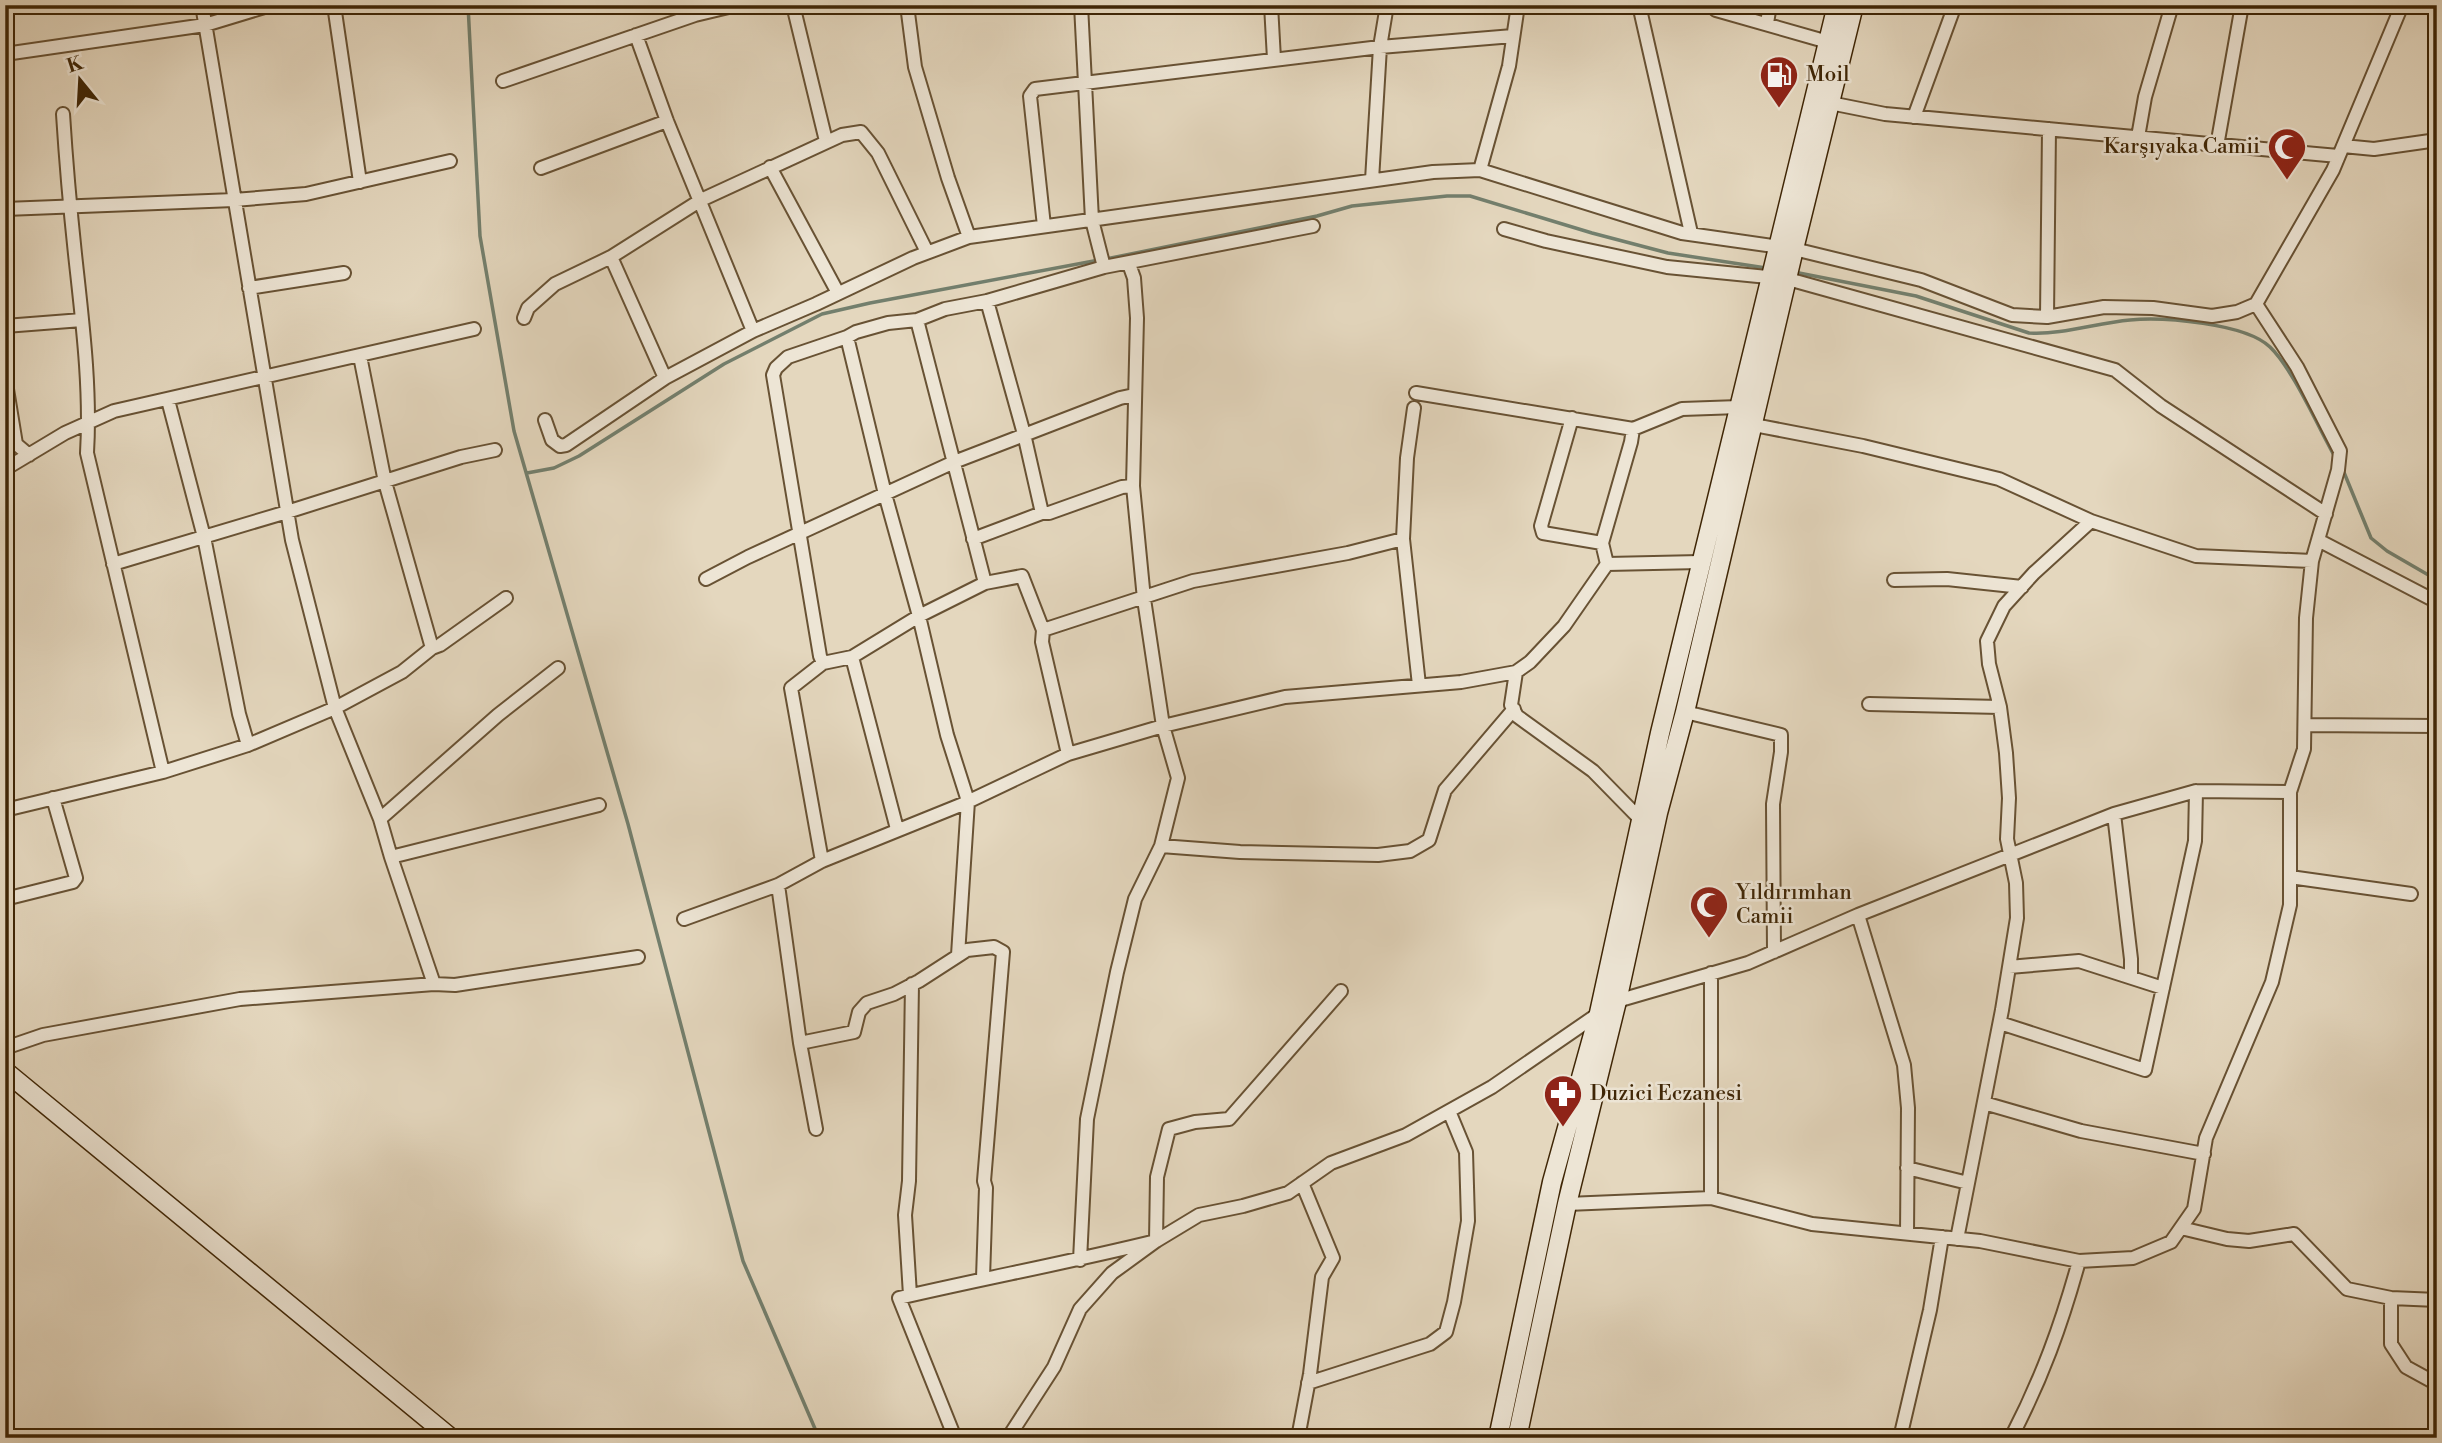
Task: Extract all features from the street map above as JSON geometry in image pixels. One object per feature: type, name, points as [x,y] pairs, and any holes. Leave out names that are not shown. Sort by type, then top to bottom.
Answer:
[{"type":"main road","points":[[1517,1438],[1567,1204],[1617,1000],[1658,813],[1754,425],[1783,265],[1837,5]]},
{"type":"main road","points":[[1497,1438],[1552,1182],[1599,1013],[1700,562],[1739,407],[1830,103],[1854,5]]},
{"type":"main road","points":[[5,1071],[452,1438]]},
{"type":"street","points":[[202,5],[292,540],[335,708],[380,819],[434,984]]},
{"type":"street","points":[[5,54],[205,25],[271,5]]},
{"type":"street","points":[[334,5],[360,182]]},
{"type":"street","points":[[503,81],[636,35],[694,10],[737,5]]},
{"type":"street","points":[[793,5],[826,141]]},
{"type":"street","points":[[907,5],[915,67],[948,178],[969,237]]},
{"type":"street","points":[[1081,5],[1092,219],[1102,261]]},
{"type":"street","points":[[1271,5],[1274,59]]},
{"type":"street","points":[[1371,180],[1380,47],[1387,5]]},
{"type":"street","points":[[1480,170],[1508,65],[1518,5]]},
{"type":"street","points":[[1639,5],[1691,233]]},
{"type":"street","points":[[1715,5],[1716,10],[1828,41]]},
{"type":"street","points":[[1767,23],[1770,5]]},
{"type":"street","points":[[1914,117],[1955,5]]},
{"type":"street","points":[[2138,137],[2145,97],[2172,5]]},
{"type":"street","points":[[2217,146],[2242,5]]},
{"type":"street","points":[[1504,229],[1546,241],[1667,267],[1783,265],[1921,280],[2012,315],[2047,317],[2104,307],[2153,308],[2212,316],[2237,312],[2256,304],[2340,151],[2402,5]]},
{"type":"street","points":[[636,35],[667,121],[753,331]]},
{"type":"street","points":[[1044,226],[1030,96],[1035,89],[1380,47],[1513,36]]},
{"type":"street","points":[[1830,103],[1885,114],[2217,146],[2340,151],[2437,140]]},
{"type":"street","points":[[63,114],[82,320],[89,421],[87,453],[163,772]]},
{"type":"street","points":[[541,168],[667,121]]},
{"type":"street","points":[[2047,317],[2049,129]]},
{"type":"street","points":[[524,318],[528,308],[555,284],[611,257],[701,200],[842,135],[861,132],[878,153],[927,252]]},
{"type":"street","points":[[5,209],[234,200],[306,194],[450,161]]},
{"type":"street","points":[[770,167],[838,293]]},
{"type":"street","points":[[545,420],[552,440],[560,446],[566,445],[665,378],[753,331],[927,252],[969,237],[1371,180],[1433,172],[1480,170],[1682,233],[1691,233],[1783,265],[2115,370],[2161,406],[2326,514]]},
{"type":"street","points":[[823,663],[773,375],[776,368],[788,358],[856,332],[888,323],[917,320],[945,309],[987,301],[1102,261],[1129,264],[1147,258],[1313,226]]},
{"type":"street","points":[[611,257],[665,378]]},
{"type":"street","points":[[1080,1260],[1090,1105],[1117,972],[1135,899],[1161,846],[1178,778],[1163,726],[1144,599],[1133,486],[1137,318],[1134,278],[1129,264]]},
{"type":"street","points":[[249,288],[344,273]]},
{"type":"street","points":[[987,301],[1024,434],[1042,513]]},
{"type":"street","points":[[1567,1204],[1711,1198],[1812,1224],[1980,1241],[2079,1261],[2133,1258],[2171,1242],[2194,1209],[2206,1138],[2272,982],[2290,905],[2290,792],[2304,749],[2306,618],[2312,561],[2338,470],[2340,451],[2297,367],[2256,304]]},
{"type":"street","points":[[5,327],[82,320]]},
{"type":"street","points":[[917,320],[985,583]]},
{"type":"street","points":[[5,469],[89,421],[114,411],[474,329]]},
{"type":"street","points":[[847,337],[947,735],[968,801],[958,955]]},
{"type":"street","points":[[360,356],[385,482],[432,648]]},
{"type":"street","points":[[5,377],[16,444],[29,455]]},
{"type":"street","points":[[1416,393],[1633,429],[1682,409],[1739,407]]},
{"type":"street","points":[[706,579],[748,556],[954,462],[1134,395]]},
{"type":"street","points":[[168,400],[204,537],[239,715],[248,746]]},
{"type":"street","points":[[1414,408],[1407,458],[1403,540],[1419,685]]},
{"type":"street","points":[[1572,418],[1541,526],[1543,533],[1602,543]]},
{"type":"street","points":[[1754,425],[1863,446],[1999,479],[2091,521],[2196,556],[2312,561]]},
{"type":"street","points":[[684,919],[778,885],[822,861],[968,801],[1068,754],[1163,726],[1285,697],[1461,682],[1516,672],[1530,662],[1564,626],[1607,564],[1602,543],[1633,429]]},
{"type":"street","points":[[113,564],[461,457],[495,450]]},
{"type":"street","points":[[973,539],[1042,513],[1049,513],[1122,487],[1133,486]]},
{"type":"street","points":[[1957,1238],[2000,1023],[2017,918],[2016,883],[2007,839],[2009,798],[2000,707],[1989,664],[1987,641],[2004,606],[2091,521]]},
{"type":"street","points":[[1042,630],[1193,581],[1348,554],[1403,540]]},
{"type":"street","points":[[2318,540],[2437,602]]},
{"type":"street","points":[[1607,564],[1700,562]]},
{"type":"street","points":[[822,861],[791,688],[823,663],[852,657],[919,616],[985,583],[1022,576],[1042,630],[1042,642],[1068,754]]},
{"type":"street","points":[[1894,580],[1947,579],[2022,587]]},
{"type":"street","points":[[5,810],[163,772],[248,746],[335,708],[402,672],[432,648],[506,598]]},
{"type":"street","points":[[852,657],[897,829]]},
{"type":"street","points":[[380,819],[498,715],[558,668]]},
{"type":"street","points":[[1516,672],[1511,705],[1517,716],[1593,771],[1642,821]]},
{"type":"street","points":[[1869,704],[2000,707]]},
{"type":"street","points":[[1161,846],[1240,852],[1378,855],[1410,851],[1429,840],[1445,790],[1514,709]]},
{"type":"street","points":[[1685,712],[1781,735],[1773,804],[1774,952]]},
{"type":"street","points":[[2305,725],[2437,726]]},
{"type":"street","points":[[1008,1438],[1054,1367],[1080,1308],[1112,1273],[1156,1241],[1199,1215],[1287,1193],[1331,1163],[1406,1135],[1492,1087],[1617,1000],[1748,963],[1858,915],[2114,814],[2196,791],[2290,792]]},
{"type":"street","points":[[2000,1023],[2145,1070],[2195,841],[2196,791]]},
{"type":"street","points":[[5,899],[73,882],[76,878],[53,798]]},
{"type":"street","points":[[391,857],[599,805]]},
{"type":"street","points":[[2114,814],[2132,959],[2130,976]]},
{"type":"street","points":[[2290,877],[2411,894]]},
{"type":"street","points":[[778,885],[800,1043],[816,1129]]},
{"type":"street","points":[[1858,915],[1904,1065],[1908,1108],[1907,1233]]},
{"type":"street","points":[[800,1043],[854,1032],[859,1012],[867,1003],[894,994],[967,950],[994,947],[1003,952],[984,1181],[983,1278]]},
{"type":"street","points":[[5,1048],[43,1035],[240,999],[434,984],[455,985],[638,957]]},
{"type":"street","points":[[2009,967],[2079,961],[2163,988]]},
{"type":"street","points":[[1711,973],[1711,1198]]},
{"type":"street","points":[[910,1296],[905,1215],[909,1181],[908,1097],[912,984]]},
{"type":"street","points":[[1156,1241],[1157,1177],[1169,1129],[1195,1122],[1229,1118],[1342,991]]},
{"type":"street","points":[[1984,1103],[2081,1131],[2204,1154]]},
{"type":"street","points":[[1308,1383],[1430,1344],[1446,1332],[1468,1221],[1466,1152],[1449,1111]]},
{"type":"street","points":[[1908,1168],[1968,1183]]},
{"type":"street","points":[[1298,1438],[1322,1277],[1333,1258],[1302,1182]]},
{"type":"street","points":[[2181,1228],[2227,1239],[2249,1241],[2294,1234],[2347,1289],[2391,1298],[2437,1300]]},
{"type":"street","points":[[1900,1438],[1930,1310],[1942,1237]]},
{"type":"street","points":[[955,1438],[899,1298],[1156,1241]]},
{"type":"street","points":[[2011,1438],[2036,1389],[2061,1327],[2079,1261]]},
{"type":"street","points":[[2391,1298],[2390,1344],[2406,1367],[2437,1384]]},
{"type":"waterway","points":[[468,5],[480,236],[514,431],[628,824],[743,1261],[819,1438]]},
{"type":"waterway","points":[[1106,259],[1317,216],[1352,206],[1470,196],[1668,253],[1766,268]]},
{"type":"waterway","points":[[527,473],[554,468],[579,456],[724,364],[822,314],[1099,260]]},
{"type":"waterway","points":[[1794,272],[1916,296],[2029,333],[2144,319],[2203,323],[2242,332],[2270,347],[2279,357],[2335,457]]},
{"type":"waterway","points":[[2343,470],[2371,538],[2387,551],[2437,580]]},
{"type":"place","name":"Moil","points":[[1779,109]]},
{"type":"place","name":"Karşıyaka Camii","points":[[2287,181]]},
{"type":"place","name":"Yıldırımhan Camii","points":[[1709,939]]},
{"type":"place","name":"Duzici Eczanesi","points":[[1563,1128]]}]
